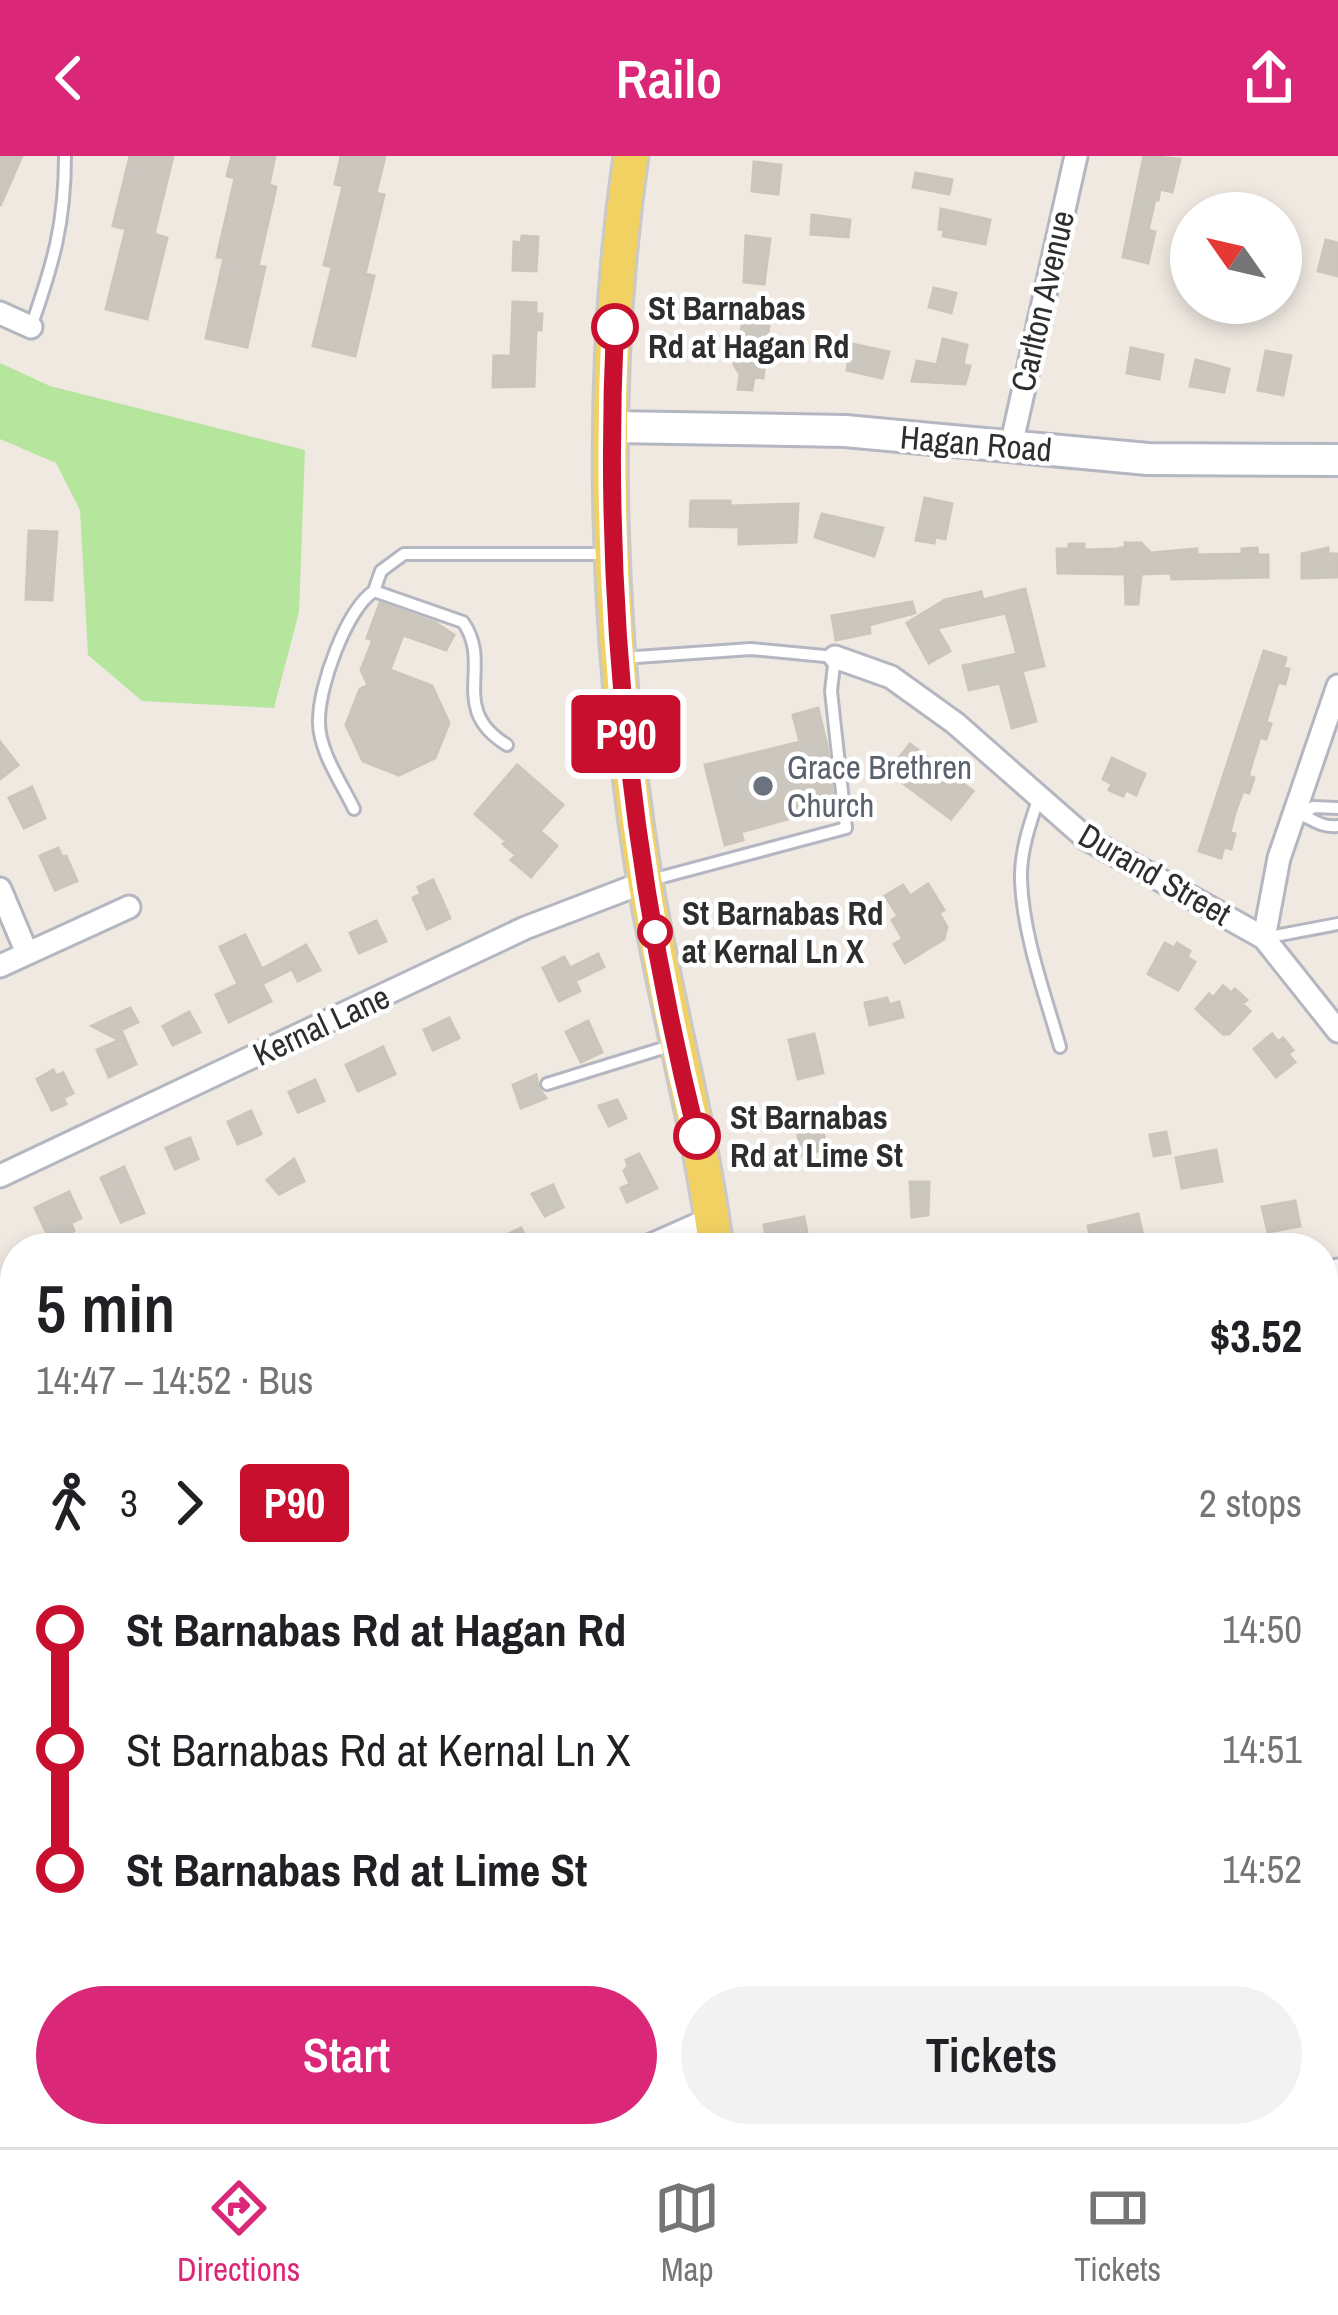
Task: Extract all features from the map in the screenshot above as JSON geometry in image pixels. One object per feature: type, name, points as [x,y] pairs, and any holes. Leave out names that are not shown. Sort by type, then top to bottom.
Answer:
[{"type":"main road","points":[[631,156],[616,292],[610,471],[614,625],[646,882],[714,1233]]},
{"type":"street","name":"Carlton Avenue","points":[[1011,446],[1076,156]]},
{"type":"street","points":[[0,313],[32,327]]},
{"type":"street","name":"Hagan Road","points":[[614,427],[845,431],[1148,458],[1338,460]]},
{"type":"street","name":"Durand Street","points":[[835,657],[891,677],[924,699],[1088,839],[1264,938],[1336,1025]]},
{"type":"street","points":[[1264,938],[1274,880],[1338,686]]},
{"type":"street","name":"Kernal Lane","points":[[0,1176],[525,928],[646,882]]},
{"type":"street","points":[[0,889],[27,953]]},
{"type":"street","points":[[0,966],[129,907]]},
{"type":"lane","points":[[32,327],[59,245],[64,156]]},
{"type":"lane","points":[[354,809],[322,744],[318,719],[334,656],[381,571],[404,554],[614,554]]},
{"type":"lane","points":[[374,591],[463,622],[472,635],[476,709],[484,731],[507,745]]},
{"type":"lane","points":[[619,658],[751,650],[835,657],[831,692],[846,829],[646,882]]},
{"type":"lane","points":[[1039,797],[1026,836],[1021,879],[1028,932],[1060,1047]]},
{"type":"lane","points":[[1338,808],[1313,807],[1299,814],[1313,824],[1338,826]]},
{"type":"lane","points":[[1264,938],[1338,924]]},
{"type":"lane","points":[[547,1084],[676,1044]]},
{"type":"green space","points":[[0,363],[50,386],[305,450],[299,612],[274,708],[142,701],[88,655],[80,510],[56,463],[0,439]]},
{"type":"building","points":[[0,156],[22,156],[0,206]]},
{"type":"building","points":[[130,156],[173,156],[154,234],[167,238],[147,319],[106,309],[126,229],[113,226]]},
{"type":"building","points":[[232,156],[275,156],[269,185],[276,187],[258,266],[265,267],[247,347],[206,338],[224,258],[217,257],[235,178],[227,176]]},
{"type":"building","points":[[341,156],[385,156],[376,193],[384,195],[365,274],[374,276],[355,356],[313,346],[332,267],[324,265],[343,186],[335,184]]},
{"type":"building","points":[[1144,156],[1180,159],[1172,192],[1160,189],[1155,200],[1148,230],[1155,232],[1148,263],[1123,257]]},
{"type":"building","points":[[754,162],[781,165],[778,194],[752,191]]},
{"type":"building","points":[[916,173],[952,180],[949,194],[913,187]]},
{"type":"building","points":[[941,209],[990,220],[985,244],[943,236]]},
{"type":"building","points":[[812,215],[850,220],[848,237],[811,234]]},
{"type":"building","points":[[522,236],[538,237],[536,271],[513,270],[514,242],[521,243]]},
{"type":"building","points":[[746,236],[770,239],[764,284],[744,282]]},
{"type":"building","points":[[1326,240],[1338,243],[1338,276],[1318,271]]},
{"type":"building","points":[[934,288],[956,293],[951,313],[929,307]]},
{"type":"building","points":[[513,302],[536,303],[536,314],[542,314],[541,330],[536,330],[534,386],[493,387],[494,356],[511,356]]},
{"type":"building","points":[[743,322],[769,325],[763,378],[754,377],[752,390],[738,389],[740,374],[734,365]]},
{"type":"building","points":[[943,339],[967,345],[963,365],[970,366],[965,384],[912,381],[917,361],[937,365]]},
{"type":"building","points":[[852,344],[889,352],[882,378],[847,370]]},
{"type":"building","points":[[1131,348],[1163,355],[1159,379],[1127,373]]},
{"type":"building","points":[[1266,351],[1291,356],[1283,395],[1258,390]]},
{"type":"building","points":[[1196,360],[1229,369],[1224,392],[1190,386]]},
{"type":"building","points":[[925,498],[952,504],[945,539],[935,537],[934,543],[916,540]]},
{"type":"building","points":[[691,501],[730,501],[730,506],[798,504],[796,542],[739,544],[739,527],[690,526]]},
{"type":"building","points":[[822,514],[883,528],[874,556],[815,537]]},
{"type":"building","points":[[29,531],[57,532],[52,600],[26,599]]},
{"type":"building","points":[[1125,543],[1141,543],[1151,553],[1197,549],[1197,555],[1242,554],[1242,549],[1257,548],[1258,555],[1268,555],[1268,577],[1172,579],[1171,573],[1141,574],[1138,604],[1126,604],[1125,574],[1058,573],[1057,549],[1084,544],[1084,550],[1117,549],[1126,547]]},
{"type":"building","points":[[1328,548],[1328,554],[1338,554],[1338,577],[1302,578],[1302,554]]},
{"type":"building","points":[[1025,589],[1044,666],[1022,671],[1036,721],[1012,728],[1000,683],[969,690],[963,666],[1017,654],[1006,613],[937,628],[950,651],[929,663],[907,623],[945,600],[981,592],[983,600]]},
{"type":"building","points":[[912,602],[915,613],[869,625],[870,633],[836,640],[832,616]]},
{"type":"building","points":[[380,603],[436,623],[454,635],[446,650],[403,635],[390,670],[432,686],[449,723],[435,758],[399,775],[363,761],[346,725],[360,689],[368,685],[361,670]]},
{"type":"building","points":[[1264,651],[1286,658],[1283,668],[1289,669],[1285,684],[1278,682],[1266,739],[1260,737],[1248,776],[1254,778],[1249,793],[1243,791],[1235,813],[1231,849],[1224,847],[1221,858],[1199,851]]},
{"type":"building","points":[[818,708],[834,806],[741,832],[743,840],[725,845],[705,765],[800,742],[793,715]]},
{"type":"building","points":[[0,742],[18,765],[0,779]]},
{"type":"building","points":[[910,744],[973,791],[951,819],[888,772]]},
{"type":"building","points":[[1112,758],[1145,774],[1136,795],[1109,790],[1112,784],[1103,779]]},
{"type":"building","points":[[517,765],[563,805],[540,831],[557,846],[531,877],[511,860],[516,855],[503,844],[506,841],[475,814]]},
{"type":"building","points":[[32,787],[45,818],[24,828],[9,798]]},
{"type":"building","points":[[58,848],[77,881],[55,890],[40,856]]},
{"type":"building","points":[[433,880],[450,918],[427,929],[413,898],[421,894],[418,887]]},
{"type":"building","points":[[928,884],[944,910],[939,913],[947,927],[944,939],[905,963],[894,944],[903,939],[892,920],[898,916],[885,896],[903,885],[910,896]]},
{"type":"building","points":[[376,921],[386,941],[359,953],[350,933]]},
{"type":"building","points":[[245,935],[262,969],[306,945],[320,970],[298,981],[292,969],[262,984],[271,1001],[229,1022],[216,995],[238,984],[220,947]]},
{"type":"building","points":[[1165,943],[1174,948],[1177,943],[1190,951],[1187,957],[1195,962],[1178,990],[1148,974]]},
{"type":"building","points":[[598,954],[604,967],[575,981],[580,991],[559,1001],[543,968],[564,957],[570,968]]},
{"type":"building","points":[[1223,986],[1247,1000],[1242,1004],[1250,1011],[1229,1034],[1223,1034],[1196,1009]]},
{"type":"building","points":[[887,998],[889,1005],[899,1002],[903,1017],[870,1025],[865,1003]]},
{"type":"building","points":[[130,1008],[138,1022],[121,1030],[136,1064],[109,1077],[97,1050],[119,1040],[92,1026]]},
{"type":"building","points":[[189,1012],[200,1032],[173,1045],[163,1026]]},
{"type":"building","points":[[449,1018],[459,1038],[433,1050],[424,1030]]},
{"type":"building","points":[[588,1021],[602,1052],[581,1062],[566,1032]]},
{"type":"building","points":[[814,1034],[823,1073],[798,1079],[789,1040]]},
{"type":"building","points":[[1272,1034],[1293,1050],[1288,1054],[1295,1062],[1276,1077],[1254,1049]]},
{"type":"building","points":[[383,1047],[395,1074],[358,1091],[346,1065]]},
{"type":"building","points":[[53,1070],[56,1076],[63,1073],[73,1093],[63,1098],[66,1104],[52,1110],[37,1079]]},
{"type":"building","points":[[536,1075],[546,1098],[521,1108],[513,1085]]},
{"type":"building","points":[[315,1080],[324,1101],[298,1112],[289,1092]]},
{"type":"building","points":[[617,1100],[626,1118],[609,1126],[599,1106]]},
{"type":"building","points":[[818,1110],[827,1149],[802,1155],[794,1116]]},
{"type":"building","points":[[251,1111],[261,1134],[238,1144],[228,1122]]},
{"type":"building","points":[[1166,1132],[1170,1153],[1154,1156],[1150,1135]]},
{"type":"building","points":[[190,1138],[198,1159],[175,1169],[166,1148]]},
{"type":"building","points":[[1216,1150],[1222,1181],[1182,1188],[1176,1158]]},
{"type":"building","points":[[639,1154],[657,1188],[627,1202],[621,1188],[630,1184],[624,1171],[626,1160]]},
{"type":"building","points":[[294,1159],[304,1181],[279,1194],[267,1180]]},
{"type":"building","points":[[124,1167],[144,1213],[121,1222],[101,1178]]},
{"type":"building","points":[[910,1182],[929,1182],[928,1215],[912,1217]]},
{"type":"building","points":[[553,1185],[563,1207],[545,1216],[532,1194]]},
{"type":"building","points":[[69,1192],[81,1218],[71,1223],[74,1231],[70,1233],[47,1233],[35,1208]]},
{"type":"building","points":[[1295,1201],[1300,1226],[1268,1232],[1262,1207]]},
{"type":"building","points":[[1138,1214],[1142,1233],[1090,1233],[1088,1226]]},
{"type":"building","points":[[804,1217],[807,1233],[765,1233],[764,1225]]},
{"type":"bus line","name":"P90","points":[[615,327],[610,471],[620,692],[646,882],[697,1136]]},
{"type":"place","name":"St Barnabas Rd at Hagan Rd","points":[[615,327]]},
{"type":"place","name":"Grace Brethren Church","points":[[763,786]]},
{"type":"place","name":"St Barnabas Rd at Kernal Ln X","points":[[655,932]]},
{"type":"place","name":"St Barnabas Rd at Lime St","points":[[697,1136]]}]
